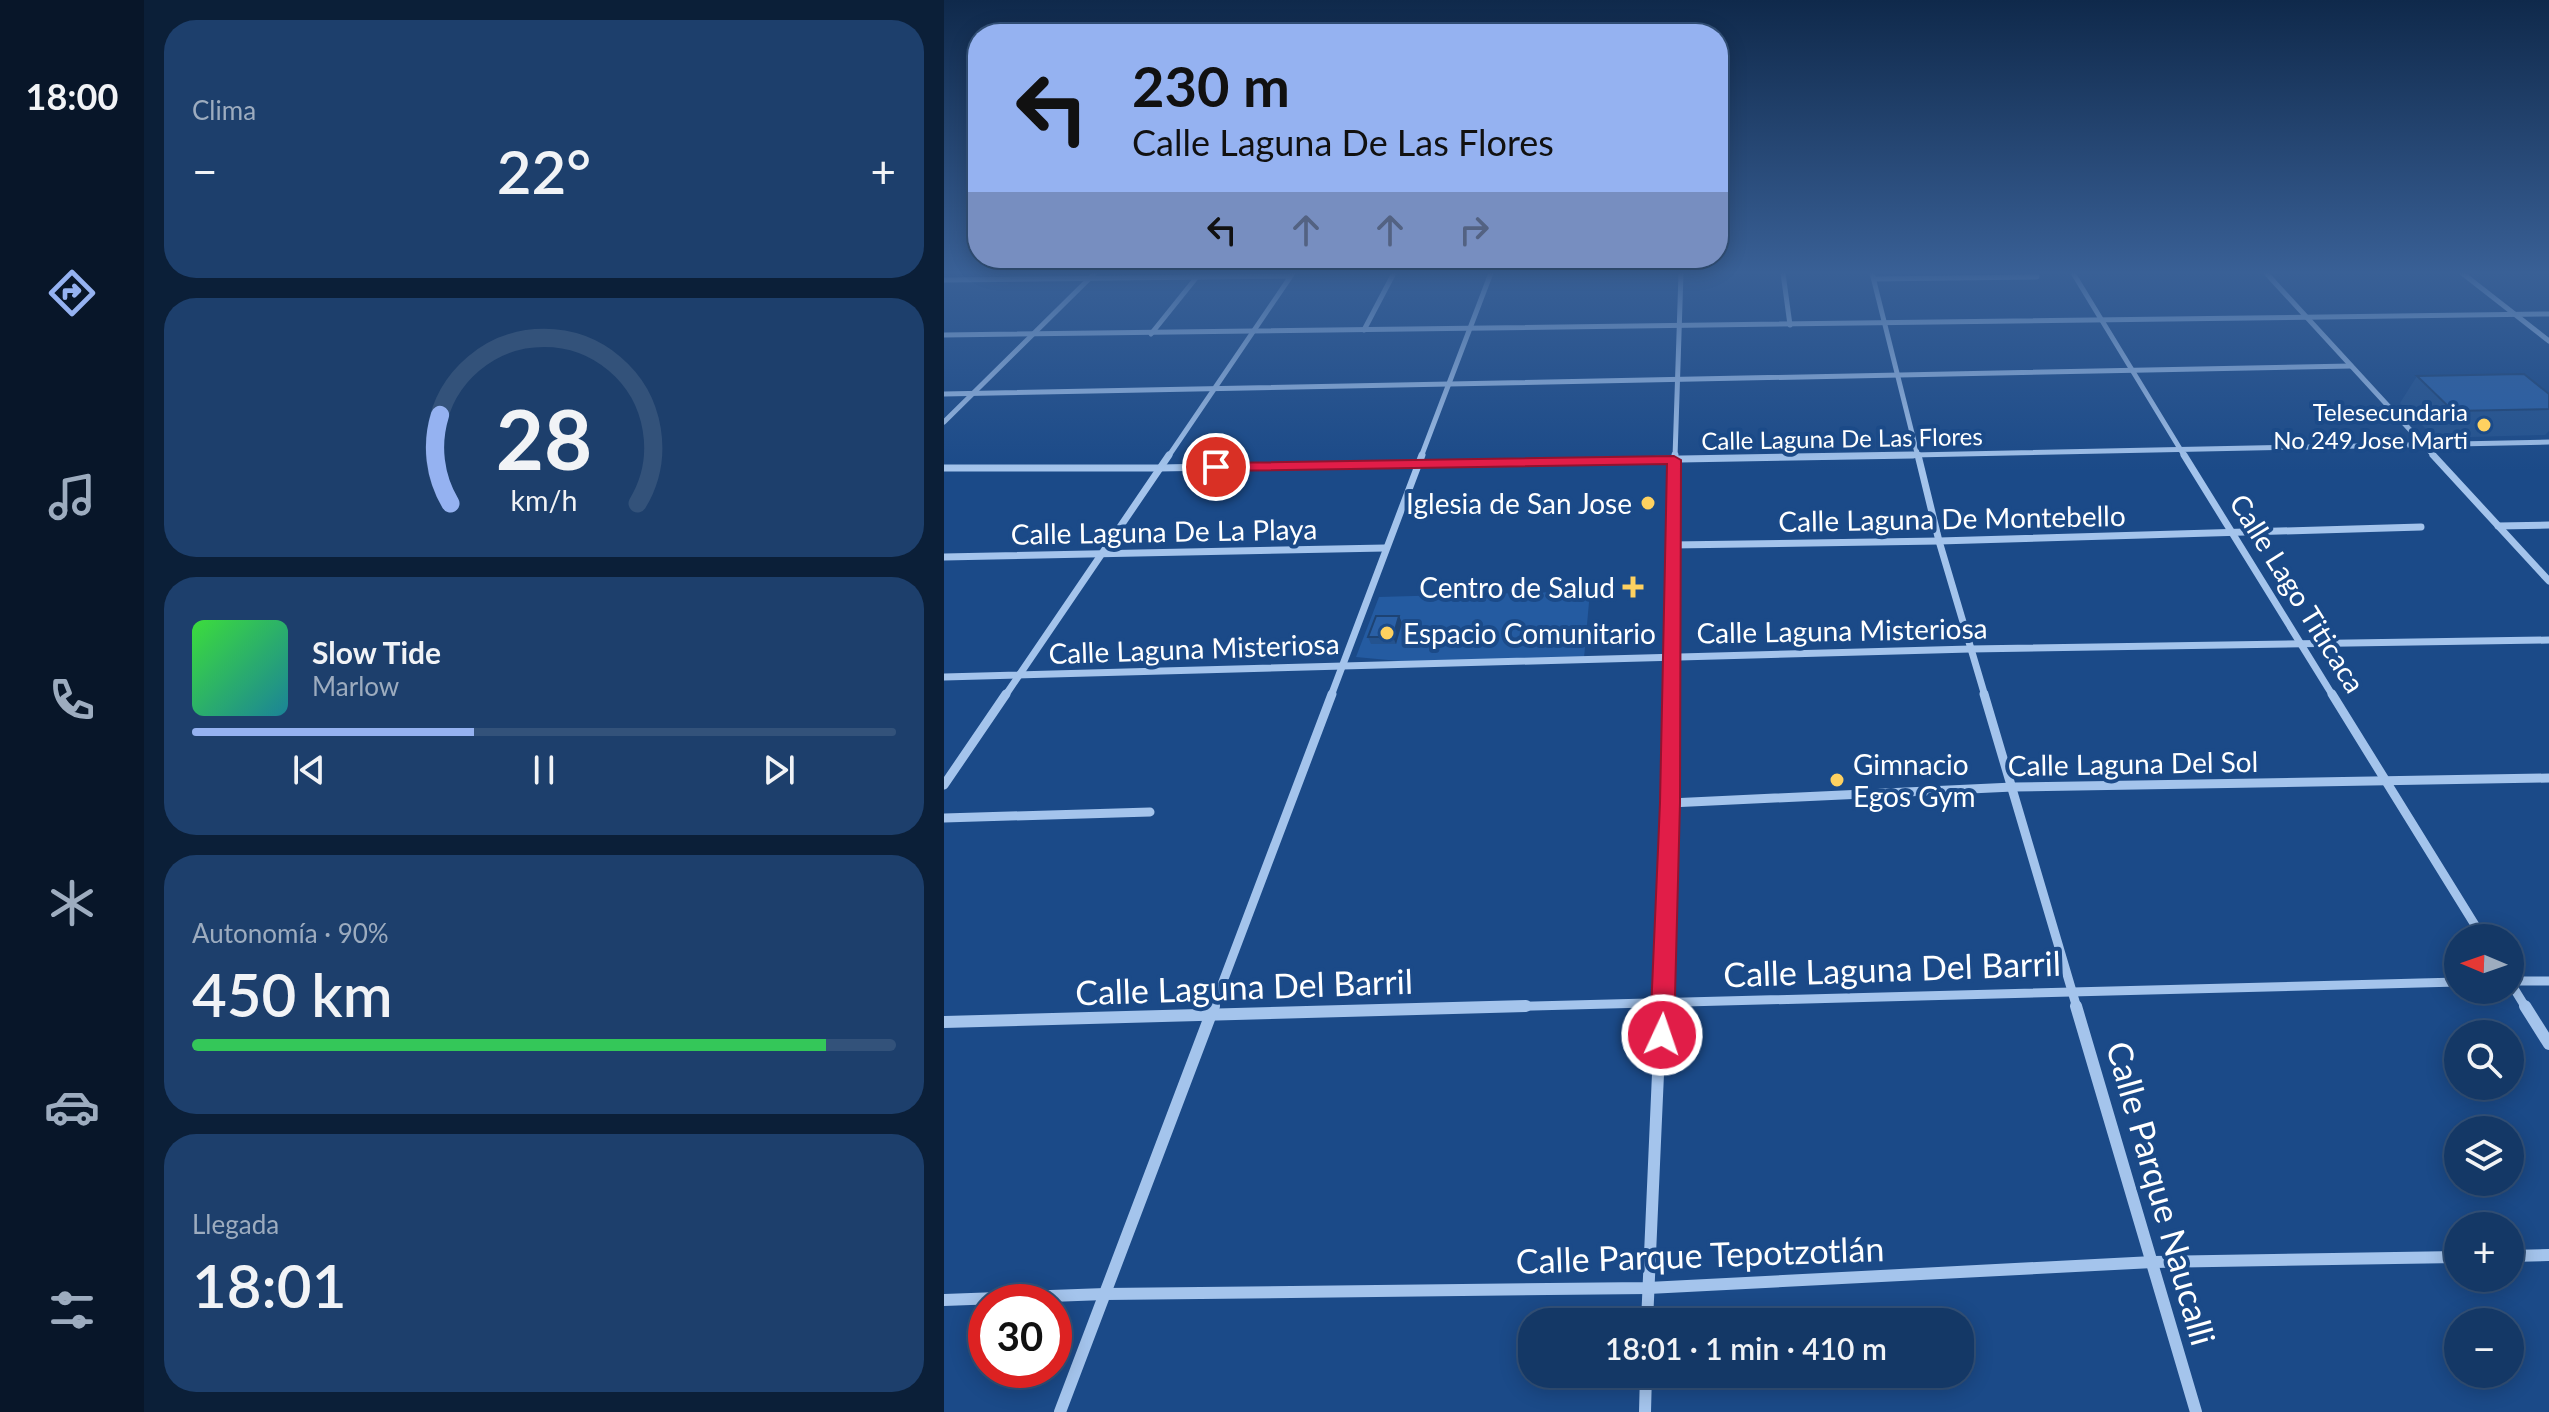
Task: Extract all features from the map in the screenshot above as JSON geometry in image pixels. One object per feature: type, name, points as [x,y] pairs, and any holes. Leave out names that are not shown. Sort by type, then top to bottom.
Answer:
[{"type":"street","points":[[944,422],[1028,339]]},
{"type":"street","points":[[944,785],[1247,339]]},
{"type":"street","points":[[1060,1412],[1465,339]]},
{"type":"street","points":[[1647,1308],[1670,803],[1672,545],[1680,339]]},
{"type":"street","name":"Calle Parque Naucalli","points":[[1889,339],[1939,541],[2196,1412]]},
{"type":"street","name":"Calle Lago Titicaca","points":[[2112,339],[2474,924]]},
{"type":"street","points":[[2326,339],[2549,581]]},
{"type":"street","points":[[944,394],[2351,366]]},
{"type":"street","name":"Calle Laguna De Las Flores","points":[[944,468],[1674,460],[2549,442]]},
{"type":"street","points":[[2498,526],[2549,525]]},
{"type":"street","name":"Calle Laguna De Montebello","points":[[1672,545],[1939,541],[2421,527]]},
{"type":"street","name":"Calle Laguna De La Playa","points":[[944,557],[1385,548]]},
{"type":"street","name":"Calle Laguna Misteriosa","points":[[944,677],[1970,649],[2549,640]]},
{"type":"street","name":"Calle Laguna Del Sol","points":[[1670,803],[2013,787],[2549,778]]},
{"type":"street","points":[[944,818],[1150,812]]},
{"type":"street","points":[[2524,982],[2549,981]]},
{"type":"street","name":"Calle Laguna Del Barril","points":[[944,1022],[2444,982]]},
{"type":"street","points":[[2524,1004],[2549,1044]]},
{"type":"street","points":[[2524,1256],[2549,1255]]},
{"type":"street","name":"Calle Parque Tepotzotlán","points":[[944,1300],[1105,1294],[1648,1288],[2153,1262],[2444,1257]]},
{"type":"street","points":[[1645,1412],[1646,1388]]},
{"type":"shaded area","points":[[1590,591],[1584,658],[1420,663],[1356,657],[1379,597]]},
{"type":"building","points":[[2524,374],[2549,394],[2549,409],[2453,411],[2417,376]]},
{"type":"building","points":[[1376,616],[1399,616],[1393,637],[1368,637]]},
{"type":"place","name":"Telesecundaria No 249 Jose Marti","points":[[2484,425]]},
{"type":"place","name":"Iglesia de San Jose","points":[[1648,503]]},
{"type":"place","name":"Centro de Salud","points":[[1633,587]]},
{"type":"place","name":"Espacio Comunitario","points":[[1387,633]]},
{"type":"place","name":"Gimnacio Egos Gym","points":[[1837,780]]},
{"type":"route","points":[[1216,467],[1674,460],[1670,803],[1662,1035]]}]
